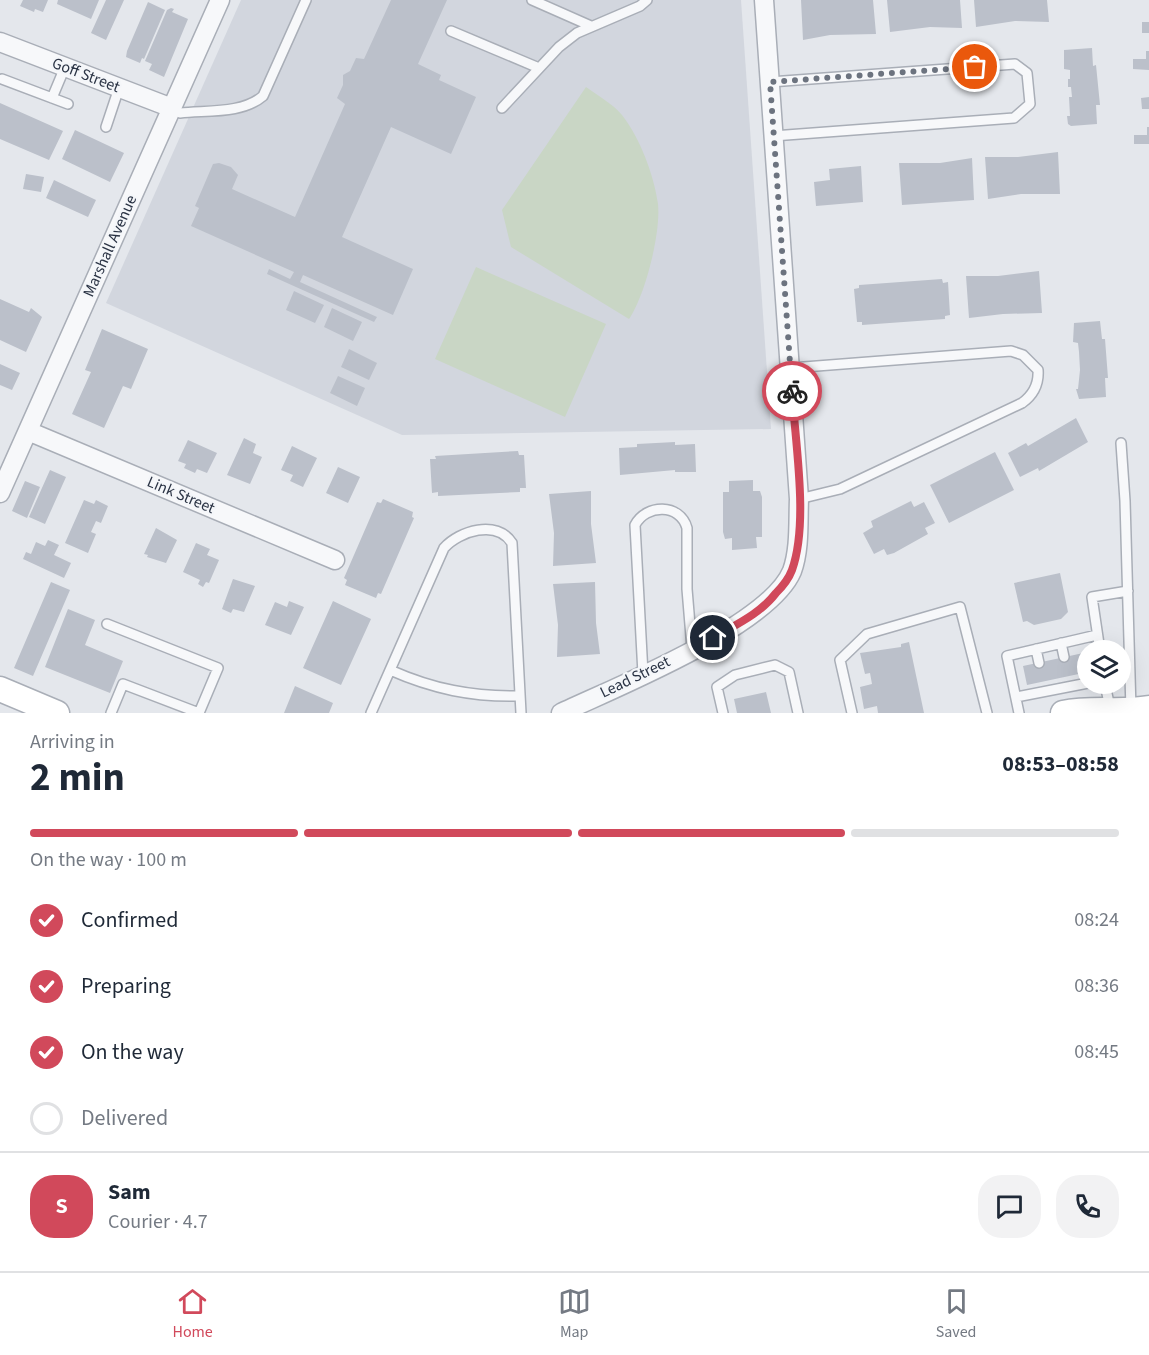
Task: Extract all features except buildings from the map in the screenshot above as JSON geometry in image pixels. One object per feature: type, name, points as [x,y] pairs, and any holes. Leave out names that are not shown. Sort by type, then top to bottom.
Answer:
[{"type":"main road","points":[[0,689],[57,713]]},
{"type":"main road","points":[[1063,713],[1124,712],[1149,708]]},
{"type":"street","name":"Marshall Avenue","points":[[0,493],[220,0]]},
{"type":"street","name":"Lead Street","points":[[561,713],[643,674],[754,615],[776,594],[792,571],[798,541],[799,498],[764,0]]},
{"type":"street","name":"Goff Street","points":[[0,42],[172,108]]},
{"type":"street","name":"Link Street","points":[[28,430],[335,560]]},
{"type":"lane","points":[[172,108],[180,113],[244,107],[255,103],[263,96],[306,0]]},
{"type":"lane","points":[[532,0],[591,26]]},
{"type":"lane","points":[[502,108],[559,47],[591,26],[629,11],[647,0]]},
{"type":"lane","points":[[451,31],[540,68]]},
{"type":"lane","points":[[770,82],[1015,64],[1027,74],[1030,93],[1030,104],[1014,118],[773,136]]},
{"type":"lane","points":[[52,98],[65,67]]},
{"type":"lane","points":[[2,79],[68,104]]},
{"type":"lane","points":[[106,127],[119,88]]},
{"type":"lane","points":[[791,368],[1011,351],[1023,355],[1034,363],[1039,378],[1034,392],[1022,403],[840,489],[799,498]]},
{"type":"lane","points":[[1121,443],[1130,640]]},
{"type":"lane","points":[[643,674],[635,525],[644,513],[654,509],[676,514],[685,520],[692,649]]},
{"type":"lane","points":[[371,713],[444,548],[461,533],[499,531],[507,535],[512,543],[522,713]]},
{"type":"lane","points":[[1098,640],[1092,597],[1128,591]]},
{"type":"lane","points":[[852,713],[840,660],[867,634],[960,607],[987,713]]},
{"type":"lane","points":[[107,624],[218,668],[199,713],[123,684],[111,713]]},
{"type":"lane","points":[[1019,713],[1007,656],[1097,635]]},
{"type":"lane","points":[[1062,643],[1064,657]]},
{"type":"lane","points":[[1036,649],[1039,663]]},
{"type":"lane","points":[[723,713],[717,687],[735,675],[774,665],[789,672],[798,713]]},
{"type":"lane","points":[[390,670],[420,684],[452,692],[484,697],[520,696]]},
{"type":"lane","points":[[1016,697],[1044,687],[1070,681],[1077,682]]},
{"type":"lane","points":[[1111,694],[1124,712]]},
{"type":"lane","points":[[1124,712],[1126,694]]},
{"type":"shaded area","points":[[241,0],[741,0],[771,429],[402,435],[106,303]]},
{"type":"green space","points":[[586,87],[614,107],[629,124],[650,169],[656,193],[657,231],[651,264],[641,295],[629,319],[511,247],[502,210]]},
{"type":"green space","points":[[476,267],[606,324],[565,417],[435,359]]},
{"type":"way so far","points":[[792,391],[770,82],[975,67]]},
{"type":"route","points":[[713,638],[754,615],[776,594],[792,571],[798,541],[799,498],[792,391]]}]
